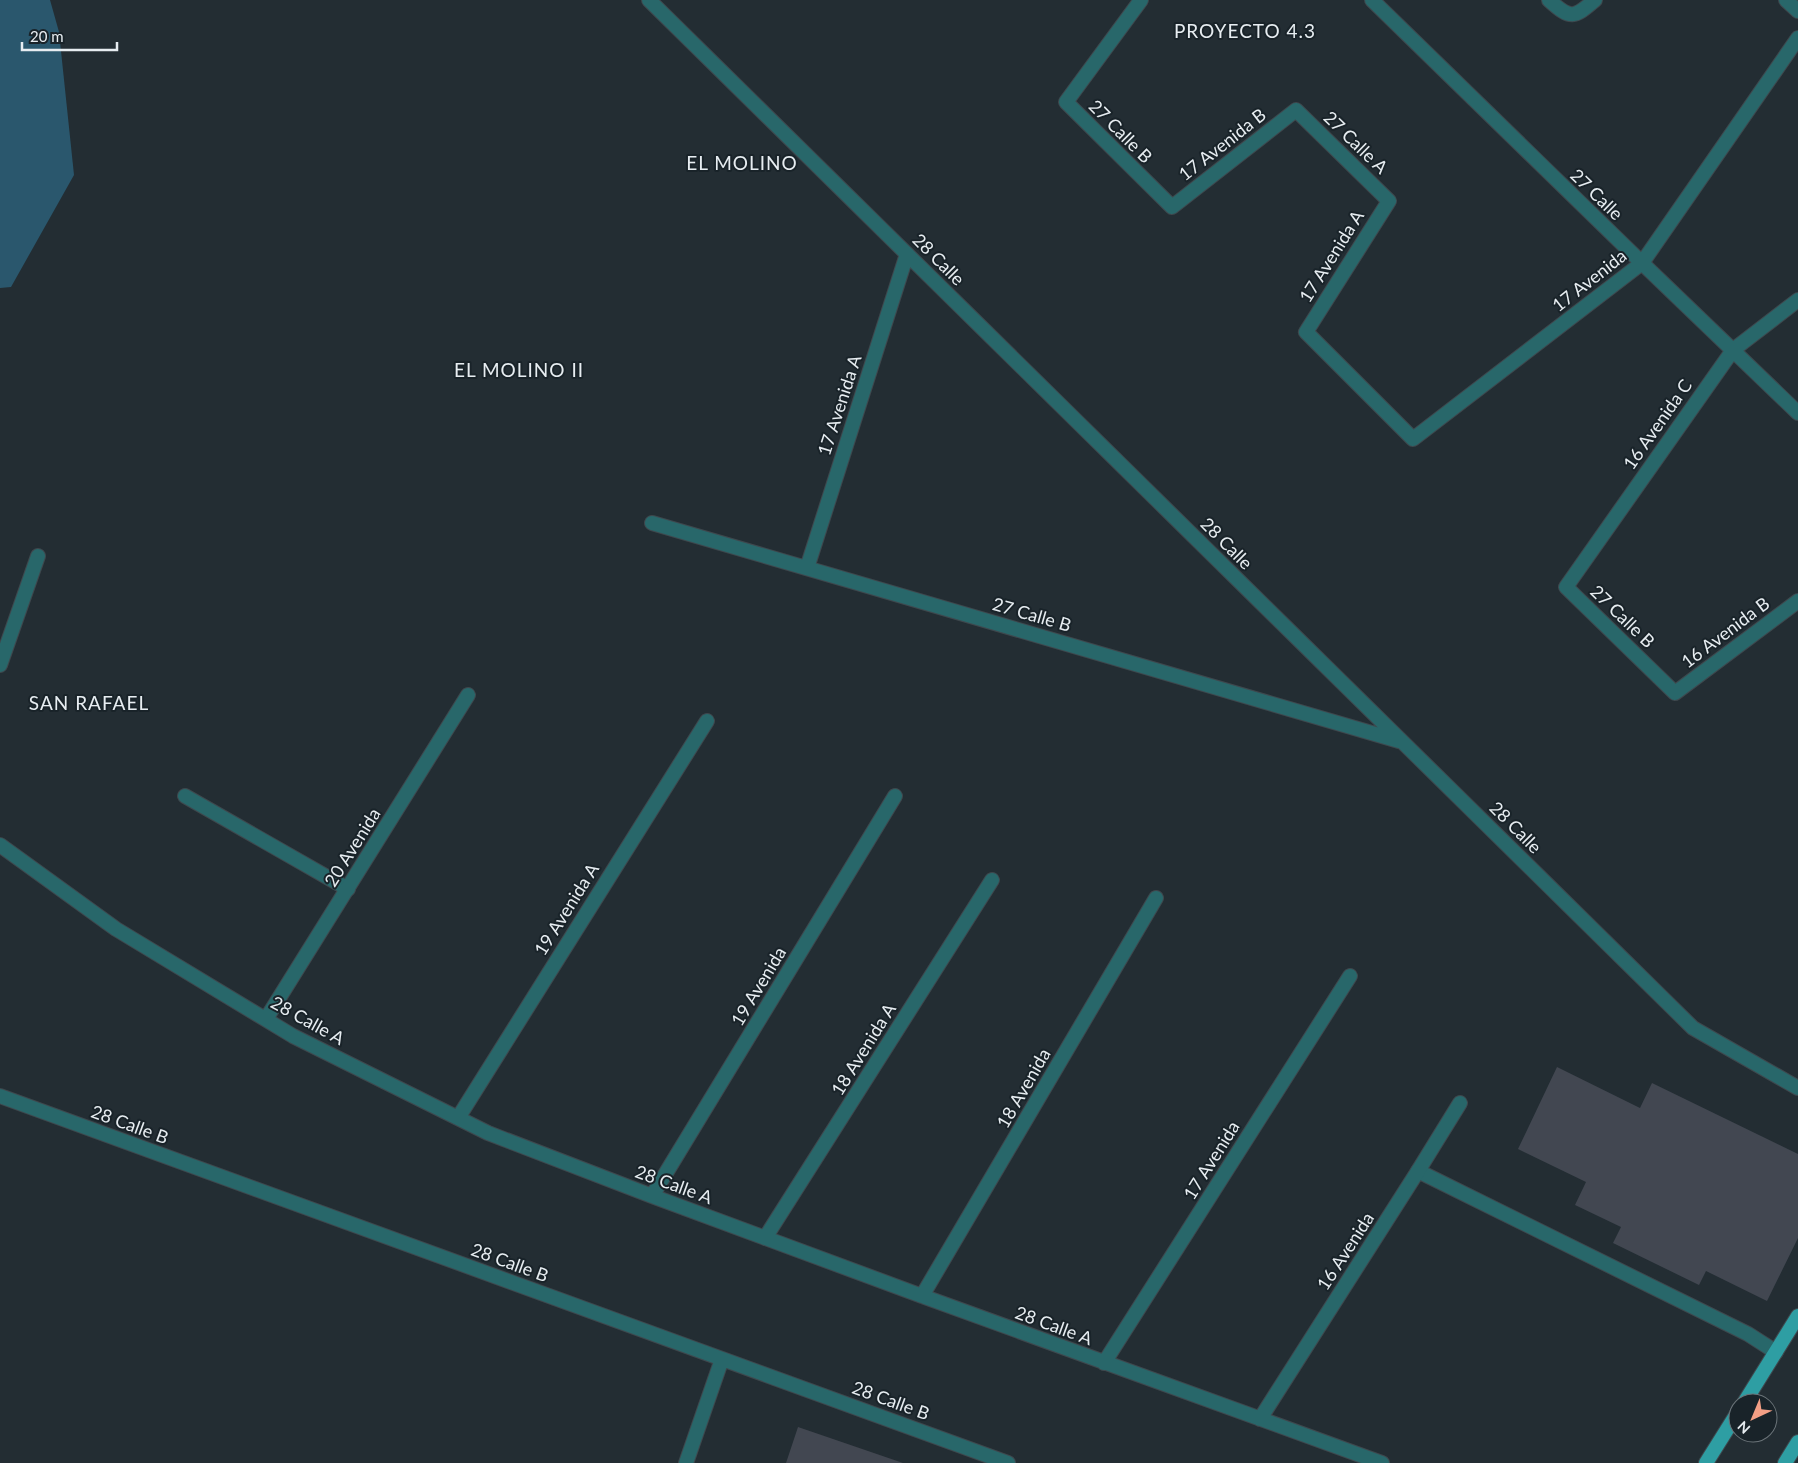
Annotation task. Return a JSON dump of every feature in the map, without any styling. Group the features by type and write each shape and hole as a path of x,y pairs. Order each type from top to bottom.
{"main road":[{"path":"1750,1393 1798,1316"},
{"path":"1706,1463 1728,1428"},
{"path":"1784,1463 1798,1442"}],"street":[{"name":"28 Calle","path":"649,0 1693,1028 1798,1088"},
{"name":"27 Calle B","path":"1141,0 1066,102 1172,208"},
{"name":"27 Calle","path":"1372,0 1642,264 1798,413"},
{"path":"1549,0 1563,13 1570,16 1578,14 1595,0"},
{"path":"1786,0 1798,11"},
{"name":"17 Avenida","path":"1413,439 1642,264 1798,38"},
{"name":"17 Avenida B","path":"1172,208 1296,110"},
{"name":"27 Calle A","path":"1296,110 1389,201"},
{"name":"17 Avenida A","path":"1389,201 1306,332 1413,439"},
{"name":"17 Avenida A","path":"807,568 907,254"},
{"name":"16 Avenida C","path":"1566,586 1732,350 1798,300"},
{"name":"27 Calle B","path":"652,523 1402,742"},
{"path":"0,665 38,556"},
{"name":"27 Calle B","path":"1566,586 1675,693"},
{"name":"16 Avenida B","path":"1675,693 1798,601"},
{"name":"20 Avenida","path":"266,1019 468,695"},
{"name":"19 Avenida A","path":"458,1118 707,721"},
{"path":"185,796 348,889"},
{"name":"19 Avenida","path":"652,1196 895,796"},
{"name":"28 Calle A","path":"0,845 116,929 293,1036 488,1133 764,1238 1382,1463"},
{"name":"18 Avenida A","path":"764,1238 992,880"},
{"name":"18 Avenida","path":"922,1296 1156,898"},
{"name":"17 Avenida","path":"1104,1363 1350,976"},
{"name":"28 Calle B","path":"0,1096 1008,1463"},
{"name":"16 Avenida","path":"1260,1419 1460,1103"},
{"path":"1418,1171 1748,1334 1776,1352"},
{"path":"686,1463 722,1359"}],"shaded area":[{"path":"0,0 50,0 59,32 74,175 11,287 0,288"}],"building":[{"path":"1557,1067 1640,1108 1652,1083 1798,1154 1798,1238 1767,1301 1706,1271 1699,1285 1613,1243 1621,1227 1575,1205 1586,1182 1518,1149"},
{"path":"798,1427 903,1463 786,1463"}],"district":[{"name":"PROYECTO 4.3","path":"1245,30"},
{"name":"EL MOLINO","path":"742,162"},
{"name":"EL MOLINO II","path":"519,369"},
{"name":"SAN RAFAEL","path":"89,702"}]}
